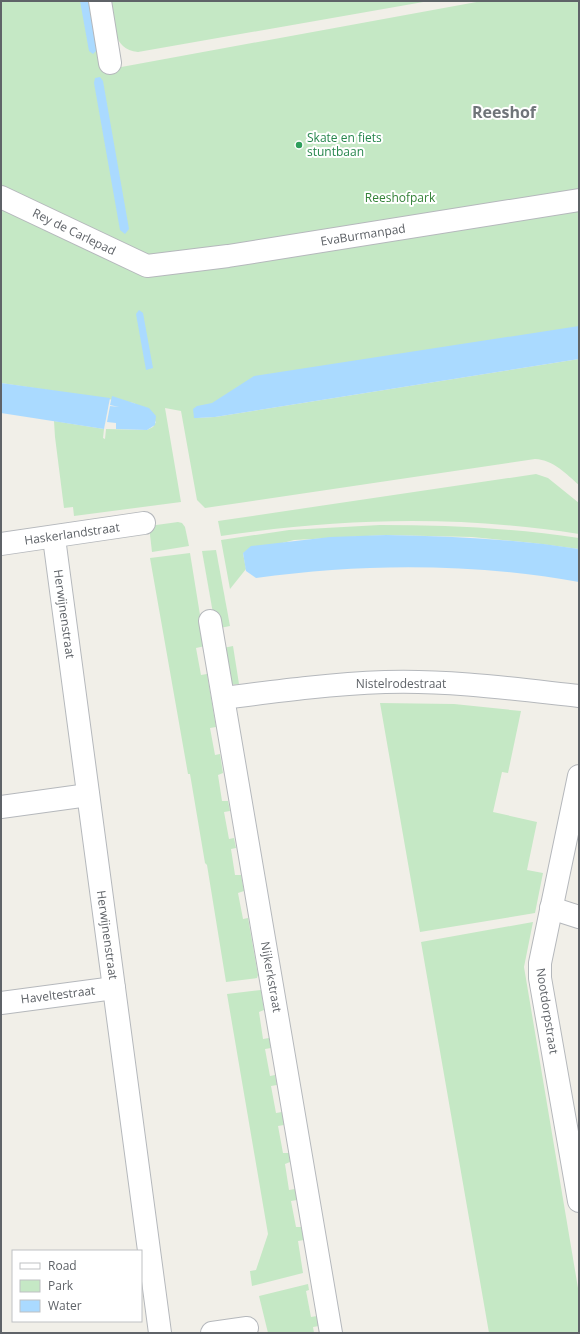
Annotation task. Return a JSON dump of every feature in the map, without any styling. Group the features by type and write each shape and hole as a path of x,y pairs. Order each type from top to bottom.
{"street":[{"path":"100,1 110,62"},
{"name":"Rey de Carlepad","path":"1,197 147,266"},
{"name":"EvaBurmanpad","path":"147,266 228,256 579,200"},
{"name":"Haskerlandstraat","path":"1,544 54,538 144,523"},
{"name":"Herwijnenstraat","path":"54,538 160,1333"},
{"name":"Nijkerkstraat","path":"210,621 331,1333"},
{"name":"Nistelrodestraat","path":"224,698 306,686 386,682 458,684 579,696"},
{"name":"Nootdorpstraat","path":"579,776 540,963 540,978 579,1201"},
{"path":"1,807 88,795"},
{"path":"551,908 579,917"},
{"name":"Haveltestraat","path":"1,1003 114,988"},
{"path":"212,1333 247,1328"}],"green space":[{"name":"Reeshofpark","path":"1,1 93,1 105,70 482,1 579,1 579,352 195,418 215,417 579,359 579,485 554,465 535,459 205,508 197,500 181,411 165,408 181,502 74,516 73,507 64,508 54,421 104,429 103,438 105,439 106,429 147,430 153,427 156,422 134,403 1,383"},
{"path":"109,1 429,1 138,52 129,50 118,40 113,25"},
{"path":"536,474 548,478 579,503 579,534 490,524 400,521 310,525 221,536 218,521"},
{"path":"178,522 182,523 185,527 189,546 152,552 149,526"},
{"path":"380,525 480,528 579,538 579,549 472,537 386,535 294,540 243,553 246,569 230,589 221,540 289,530"},
{"path":"216,550 230,626 220,628 214,619 202,551"},
{"path":"190,553 205,646 196,648 201,675 207,674 216,727 210,728 215,755 220,754 223,773 218,775 222,801 228,801 230,811 224,812 229,839 234,838 236,848 231,849 235,875 241,875 244,891 238,893 243,919 248,918 258,975 257,978 226,982 207,865 205,863 190,774 188,774 150,558"},
{"path":"233,646 239,684 230,685 223,648"},
{"path":"380,703 454,704 521,711 508,773 502,772 493,812 537,822 527,870 543,873 535,913 420,932"},
{"path":"533,922 524,967 579,1294 579,1333 489,1333 421,942"},
{"path":"261,990 264,1010 259,1012 263,1039 269,1038 271,1048 265,1049 270,1076 275,1075 277,1085 271,1086 276,1113 282,1112 284,1125 278,1126 283,1153 289,1153 290,1162 285,1164 289,1190 295,1189 297,1200 291,1201 296,1227 301,1227 304,1240 298,1241 303,1273 252,1286 250,1271 256,1270 268,1234 227,994"},
{"path":"308,1284 309,1290 306,1291 311,1317 317,1316 319,1326 313,1327 314,1333 268,1333 259,1296"}],"water":[{"path":"80,1 88,1 97,50 93,54 89,51"},
{"path":"100,77 103,81 129,229 125,234 120,230 94,83 95,78"},
{"path":"139,310 143,313 153,368 146,370 136,314"},
{"path":"579,326 579,359 215,417 194,418 193,409 197,406 212,403 254,376"},
{"path":"1,383 110,398 104,429 1,413"},
{"path":"112,396 149,408 156,416 155,425 147,430 116,429 116,423 107,422 110,406 119,407 110,405"},
{"path":"386,535 483,539 579,549 579,582 499,571 458,568 377,568 296,573 256,578 246,571 243,553 251,546 330,537"}],"place":[{"name":"Skate en fiets stuntbaan","path":"299,145"}],"district":[{"name":"Reeshof","path":"504,112"}]}
